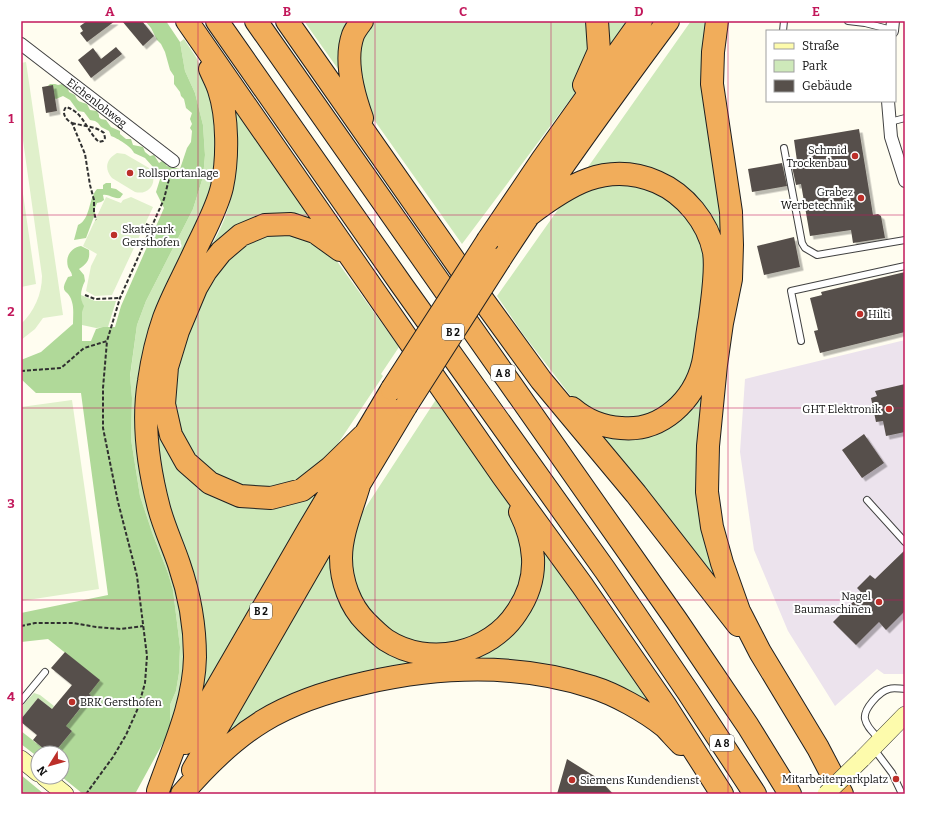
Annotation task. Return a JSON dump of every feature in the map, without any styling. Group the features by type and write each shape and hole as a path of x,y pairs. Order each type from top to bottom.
{"highway":[{"name":"A 8","path":"217,21 401,284 605,570 755,794"},
{"name":"A 8","path":"256,21 677,621 748,726 790,794"},
{"path":"287,21 459,267 541,380 636,494 760,652"},
{"path":"362,21 353,34 350,57 351,80 370,140"},
{"path":"542,160 587,79 599,51 597,21"},
{"path":"542,160 642,21"},
{"path":"528,216 608,102 668,21"},
{"path":"717,21 713,52 712,84 731,212 732,245 731,279 722,323 708,446 707,492 712,527 722,563 739,611 760,652 818,748 842,794"},
{"path":"190,25 502,474 652,686 722,794"},
{"path":"157,793 183,720 190,694 195,658 189,597 159,509 148,457 146,416 149,381 154,352 164,318 208,224 222,189 226,156 226,126 220,92 190,25"},
{"name":"B 2","path":"157,793 392,388 542,160"},
{"path":"528,216 555,196 594,177 610,174 646,177 665,185 683,198 697,213 707,232 714,252 714,275 703,364 695,385 683,404 667,418 650,426 630,429 608,427 588,419 575,410 541,380"},
{"name":"B 2","path":"179,794 360,482 406,406 528,216"},
{"path":"362,273 346,256 327,240 315,232 290,224 265,225 241,235 221,252 206,271 196,288 178,331 168,367 164,404 170,435 186,462 210,483 240,496 271,498 302,490 330,468 367,432"},
{"path":"360,482 344,536 341,560 343,576 351,600 362,618 386,640 420,653 444,655 475,648 503,630 511,622 525,601 529,590 533,559 530,539 524,520 502,474"},
{"path":"182,794 218,756 238,738 264,720 300,702 341,688 398,676 442,670 496,669 551,677 593,687 629,703 663,726 708,772"}],"street":[{"name":"Eichenlohweg","path":"21,44 173,161"},
{"path":"888,102 891,137 905,181"},
{"path":"826,794 905,716"},
{"path":"21,759 30,766"},
{"path":"54,785 65,794"}],"lane":[{"path":"848,21 892,27"},
{"path":"864,30 865,23"},
{"path":"890,122 905,118"},
{"path":"784,148 802,243 805,248 817,255 905,240"},
{"path":"801,341 791,291 905,266"},
{"path":"867,500 905,542"},
{"path":"21,700 45,672"},
{"path":"902,794 892,773 871,749 868,727 864,717 867,708 876,698 889,689 905,689"}],"path":[{"path":"72,123 67,120 63,112 66,107 76,112 88,127 96,139 99,142 103,141 105,138 104,133 100,130 88,127 72,123"},
{"path":"72,123 85,154 94,200 96,220"},
{"path":"86,794 113,757 126,735 138,708 145,683 147,656 137,576 118,502 103,428 103,388 107,341 120,298 164,199 173,161"},
{"path":"146,224 152,227"},
{"path":"85,295 95,299 120,298"},
{"path":"21,371 61,368 84,348 107,341"},
{"path":"21,626 35,623 73,623 121,629 143,626"}],"shaded area":[{"path":"905,340 905,674 884,674 877,669 835,706 788,631 754,550 740,452 745,379"}],"green space":[{"path":"145,21 166,21 180,42 185,71 195,93 203,125 205,155 203,177 193,209 146,301 137,325 130,376 132,398 131,439 140,496 173,590 180,647 179,673 176,691 170,705 170,730 135,794 83,794 70,783 70,745 61,745 72,731 64,725 75,715 91,696 89,694 99,680 48,639 21,642 21,613 108,595 81,393 36,393 21,379 21,360 41,352 73,324 73,304 64,287 68,277 72,276 72,273 68,267 67,259 70,253 77,247 81,246 89,250 88,261 79,269 84,275 85,281 81,294 81,300 84,306 82,312 82,341 91,341 96,329 103,327 115,327 121,306 164,208 156,192 161,176 145,158 134,153 127,146 111,136 109,131 101,127 95,121 90,120 84,112 78,111 70,100 63,96 56,99 51,97 47,87 50,84 62,84 65,86 69,92 75,95 78,100 87,104 90,110 97,111 101,119 106,120 111,127 120,131 120,134 126,139 131,139 133,145 143,147 145,152 150,156 154,155 159,163 162,161 167,166 180,169 187,148 191,142 192,131 190,128 192,124 190,119 192,113 186,108 184,99 174,84 174,76 170,70 165,52 151,28"},
{"path":"304,21 629,21 462,244"},
{"path":"691,21 707,21 726,241 711,386 722,585 573,399 523,334 497,296"},
{"path":"184,39 196,57 211,90 220,175 143,374 189,663 170,730 170,705 176,691 179,673 180,647 173,590 140,496 131,439 132,398 130,377 137,325 146,301 193,209 203,177 205,155 203,125 195,93 185,71 180,42"},
{"path":"26,62 63,315 43,318 35,329 21,340 21,324 30,314 39,296 42,283 21,126 21,63"},
{"path":"234,109 316,224 292,217 195,273 218,233 227,213 231,199 234,184 236,154"},
{"name":"Rollsportanlage","path":"117,153 125,154 149,168 152,172 153,181 152,186 149,189 141,193 135,192 109,175 107,168 108,161"},
{"path":"21,180 36,284 21,287"},
{"path":"106,183 111,183 111,188 116,189 123,194 120,198 103,195 104,200 97,203 95,214 86,238 74,240 78,225 87,214 94,193 97,189 103,189 103,185"},
{"name":"Skatepark Gersthofen","path":"106,197 121,203 123,200 131,197 153,207 112,295 95,296 86,291 91,266 97,254 83,246"},
{"path":"278,229 326,246 399,347 381,374 383,376 331,454 291,486 266,491 235,487 206,473 185,449 172,391 176,366 211,276 245,240"},
{"path":"81,295 95,301 116,301 108,327 96,328 82,325"},
{"path":"437,398 508,497 532,553 515,611 466,646 405,642 379,625 361,601 351,572 351,541 362,513"},
{"path":"72,400 99,589 21,601 21,407"},
{"path":"156,403 163,432 231,501 322,487 193,713 203,657 155,451"},
{"path":"339,536 344,603 423,661 514,628 540,545 657,713 583,679 379,673 209,757"},
{"path":"34,693 40,695 54,706 52,709 38,698 21,719 21,707"},
{"path":"21,731 39,745 30,745 30,751 21,744"},
{"path":"21,775 30,782 30,785 33,785 44,794 21,794"}],"building":[{"path":"87,21 115,21 87,42 80,33 83,31 80,26"},
{"path":"122,21 142,21 154,36 143,46"},
{"path":"116,47 122,54 91,78 78,60 93,48 101,59"},
{"path":"53,85 57,111 46,113 42,87"},
{"path":"859,129 873,215 878,214 881,216 885,238 853,243 851,230 810,236 801,184 796,185 791,162 797,161 794,140"},
{"path":"782,163 787,186 752,192 748,169"},
{"path":"794,237 800,267 764,275 757,246"},
{"name":"Hilti","path":"905,272 905,332 820,353 814,331 818,330 810,298 822,295 821,292"},
{"name":"GHT Elektronik","path":"905,384 905,432 886,436 883,421 876,422 871,398 877,396 875,391"},
{"path":"864,434 884,463 862,478 842,450"},
{"name":"Nagel Baumaschinen","path":"905,550 905,611 886,630 879,622 856,645 833,622 862,593 857,588 870,575 875,579"},
{"name":"BRK Gersthofen","path":"65,652 100,680 89,694 91,695 66,726 72,731 61,745 39,745 33,740 37,735 21,722 21,719 38,698 52,709 72,685 51,668"},
{"path":"567,759 599,779 613,794 557,794"}],"place":[{"name":"Schmid Trockenbau","path":"855,156"},
{"name":"Rollsportanlage","path":"130,173"},
{"name":"Grabez Werbetechnik","path":"861,198"},
{"name":"Skatepark Gersthofen","path":"114,235"},
{"name":"Hilti","path":"860,314"},
{"name":"GHT Elektronik","path":"889,409"},
{"name":"Nagel Baumaschinen","path":"879,602"},
{"name":"BRK Gersthofen","path":"72,702"},
{"name":"Mitarbeiterparkplatz","path":"896,779"},
{"name":"Siemens Kundendienst","path":"572,780"}]}
